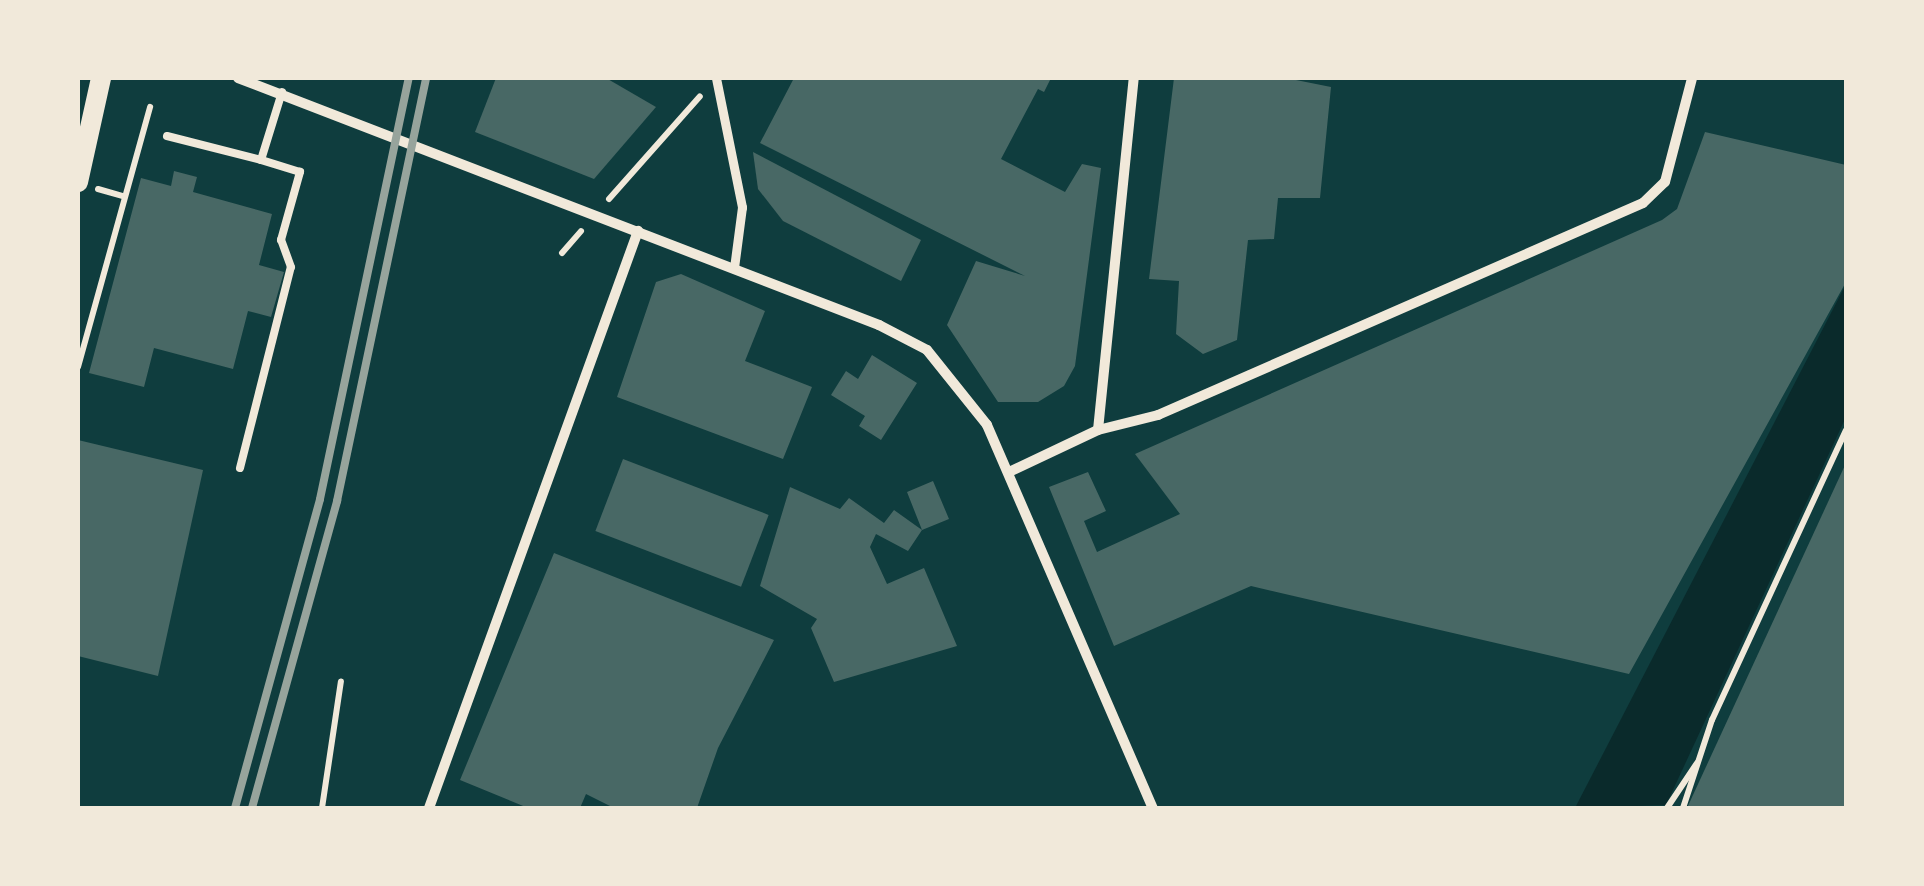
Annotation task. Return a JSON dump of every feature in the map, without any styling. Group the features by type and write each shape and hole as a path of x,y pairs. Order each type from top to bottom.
{"main road":[{"path":"78,182 101,78"}],"street":[{"path":"238,78 734,268 927,350 960,384 1009,472 1153,808"},
{"path":"716,78 742,207 734,268"},
{"path":"1098,430 1134,78"},
{"path":"1009,472 1098,430 1158,414 1643,203 1665,182 1692,78"},
{"path":"428,808 638,231"}],"lane":[{"path":"262,160 282,92"},
{"path":"166,136 300,172 282,240 291,267 240,468"}],"path":[{"path":"606,202 702,94"},
{"path":"78,367 150,108"},
{"path":"1683,808 1698,762 1846,430"},
{"path":"322,808 341,682"},
{"path":"1667,808 1698,762"}],"water":[{"path":"1846,284 1846,417 1666,805 1575,808"}],"building":[{"path":"496,78 606,78 656,107 594,179 475,132"},
{"path":"794,78 1051,78 1044,92 1038,89 1001,159 1065,192 1082,164 1101,168 1075,366 1064,386 1038,402 998,402 947,325 976,261 1025,276 760,143"},
{"path":"1174,78 1286,78 1331,87 1320,198 1278,198 1274,239 1248,240 1237,340 1203,354 1176,334 1179,281 1149,279"},
{"path":"1705,132 1846,165 1846,282 1629,674 1251,586 1114,646 1049,487 1088,472 1106,511 1084,521 1097,552 1180,514 1135,454 1662,220 1677,209"},
{"path":"753,152 921,240 901,281 783,221 758,189"},
{"path":"174,171 197,177 193,192 272,214 259,265 284,272 271,317 248,311 233,369 154,348 144,387 89,373 141,178 171,186"},
{"path":"681,274 765,311 745,361 812,387 783,459 617,397 656,282"},
{"path":"872,355 917,383 881,440 859,426 865,416 831,395 846,371 858,379"},
{"path":"78,440 203,470 158,676 78,656"},
{"path":"623,459 769,515 741,587 595,531"},
{"path":"1846,463 1846,808 1687,808"},
{"path":"933,481 949,519 922,530 907,492"},
{"path":"790,487 840,509 849,498 884,523 894,510 922,530 908,551 876,534 870,547 887,584 924,568 957,646 834,682 811,628 817,619 760,586"},
{"path":"554,553 774,640 718,748 697,808 614,808 586,794 580,808 528,808 460,780"}],"railway":[{"path":"235,808 320,499 409,78"},
{"path":"252,808 337,501 426,78"}]}
